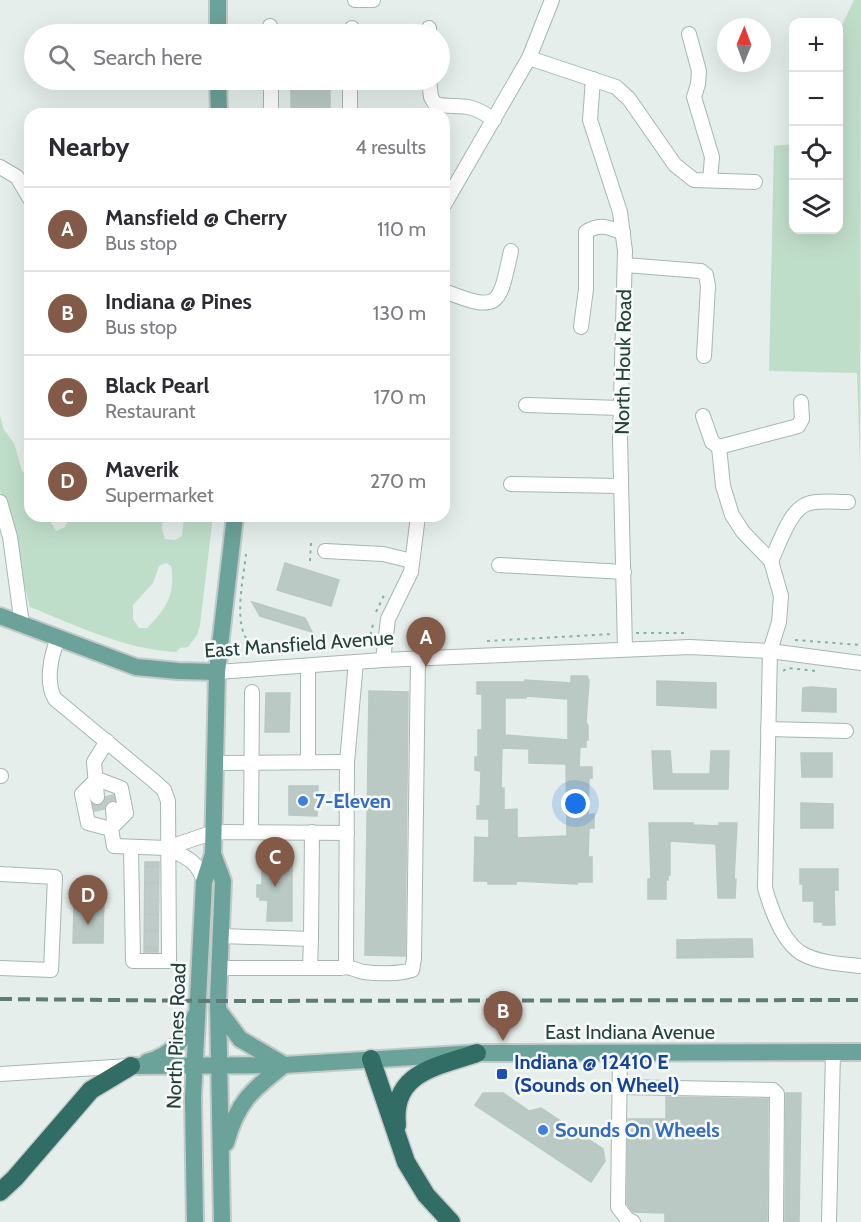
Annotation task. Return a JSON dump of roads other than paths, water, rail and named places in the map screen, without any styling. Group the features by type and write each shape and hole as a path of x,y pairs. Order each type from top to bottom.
{"highway":[{"path":"399,1142 396,1109 401,1090 412,1078 428,1070 477,1053"},
{"path":"371,1059 406,1162 426,1195 451,1222"},
{"path":"0,1192 15,1178 91,1090 131,1066"}],"main road":[{"path":"218,0 218,24"},
{"path":"218,90 219,108"},
{"name":"North Pines Road","path":"195,1222 194,1066 204,882 213,854 217,672 234,522"},
{"name":"East Mansfield Avenue","path":"0,616 136,667 217,672"},
{"name":"North Pines Road","path":"213,854 223,881 219,1011 222,1222"},
{"path":"131,1066 159,1059 175,1048 189,1030 198,1006"},
{"path":"219,1011 240,1039 284,1065 252,1090 242,1104 231,1124 221,1160"},
{"name":"East Indiana Avenue","path":"131,1066 284,1065 477,1053 861,1052"}],"street":[{"path":"355,0 374,0"},
{"path":"450,196 495,120 528,58 552,0"},
{"path":"689,34 699,71 694,97 712,158 710,180"},
{"path":"528,58 616,87 629,99 675,165 694,180 755,182"},
{"name":"North Houk Road","path":"593,80 590,120 620,212 625,265 621,408 625,649"},
{"path":"271,90 271,108"},
{"path":"350,108 351,90"},
{"path":"430,90 433,108"},
{"path":"436,108 468,107 482,111 495,120"},
{"path":"0,167 16,177 24,190"},
{"path":"581,327 586,289 586,232 594,227 605,226 623,233"},
{"path":"450,293 486,304 496,299 503,288 512,251"},
{"path":"625,265 701,271 706,275 708,286 704,356"},
{"path":"719,447 798,426 802,419 801,402"},
{"path":"526,405 621,408"},
{"path":"703,416 712,442 719,447 723,486 732,515 743,532 771,561 781,596 780,622 770,651 765,888 772,911 784,933 800,952 822,961 861,966"},
{"path":"512,484 621,486"},
{"path":"0,502 22,625"},
{"path":"771,561 792,517 801,507 809,502 848,502"},
{"path":"383,660 388,619 411,572 417,522"},
{"path":"325,551 383,554 412,561"},
{"path":"499,565 624,572"},
{"path":"58,638 51,655 51,692 55,699 164,790 168,801 168,848 151,875 151,899 151,922 151,939 151,922 151,899 151,875 131,847"},
{"name":"East Mansfield Avenue","path":"217,672 418,658 690,647 770,651 861,663"},
{"path":"220,968 346,966 363,972 412,970 418,658"},
{"path":"346,966 347,762 356,662"},
{"path":"308,666 308,762"},
{"path":"251,832 252,692"},
{"path":"768,729 846,731"},
{"path":"107,741 94,762 105,803 103,826 111,829"},
{"path":"215,763 347,762"},
{"path":"97,779 82,794 88,823 111,829"},
{"path":"97,779 122,788 126,813 111,829"},
{"path":"111,829 114,846 168,848 214,832 347,833"},
{"path":"310,968 312,832"},
{"path":"168,848 196,863 204,882"},
{"path":"0,874 55,877 51,970 0,968"},
{"path":"221,936 311,939"},
{"path":"829,1222 833,1052"},
{"path":"620,1053 618,1207 627,1219 633,1222"},
{"path":"0,1074 131,1066"},
{"path":"620,1087 773,1090 777,1094 776,1222"}],"tunnel":[{"path":"110,795 113,809"},
{"path":"97,797 100,811"},
{"path":"145,875 159,875"},
{"path":"145,892 159,892"},
{"path":"145,906 159,907"},
{"path":"145,922 159,922"},
{"path":"145,939 159,939"}],"railway":[{"path":"0,999 861,1000"}],"place":[{"name":"Mansfield @ Cherry","path":"426,667"},
{"name":"7-Eleven","path":"303,801"},
{"name":"Black Pearl","path":"275,887"},
{"name":"Maverik","path":"88,925"},
{"name":"Indiana @ Pines","path":"503,1041"},
{"name":"Indiana @ 12410 E (Sounds on Wheel)","path":"502,1074"},
{"name":"Sounds On Wheels","path":"543,1130"}]}
